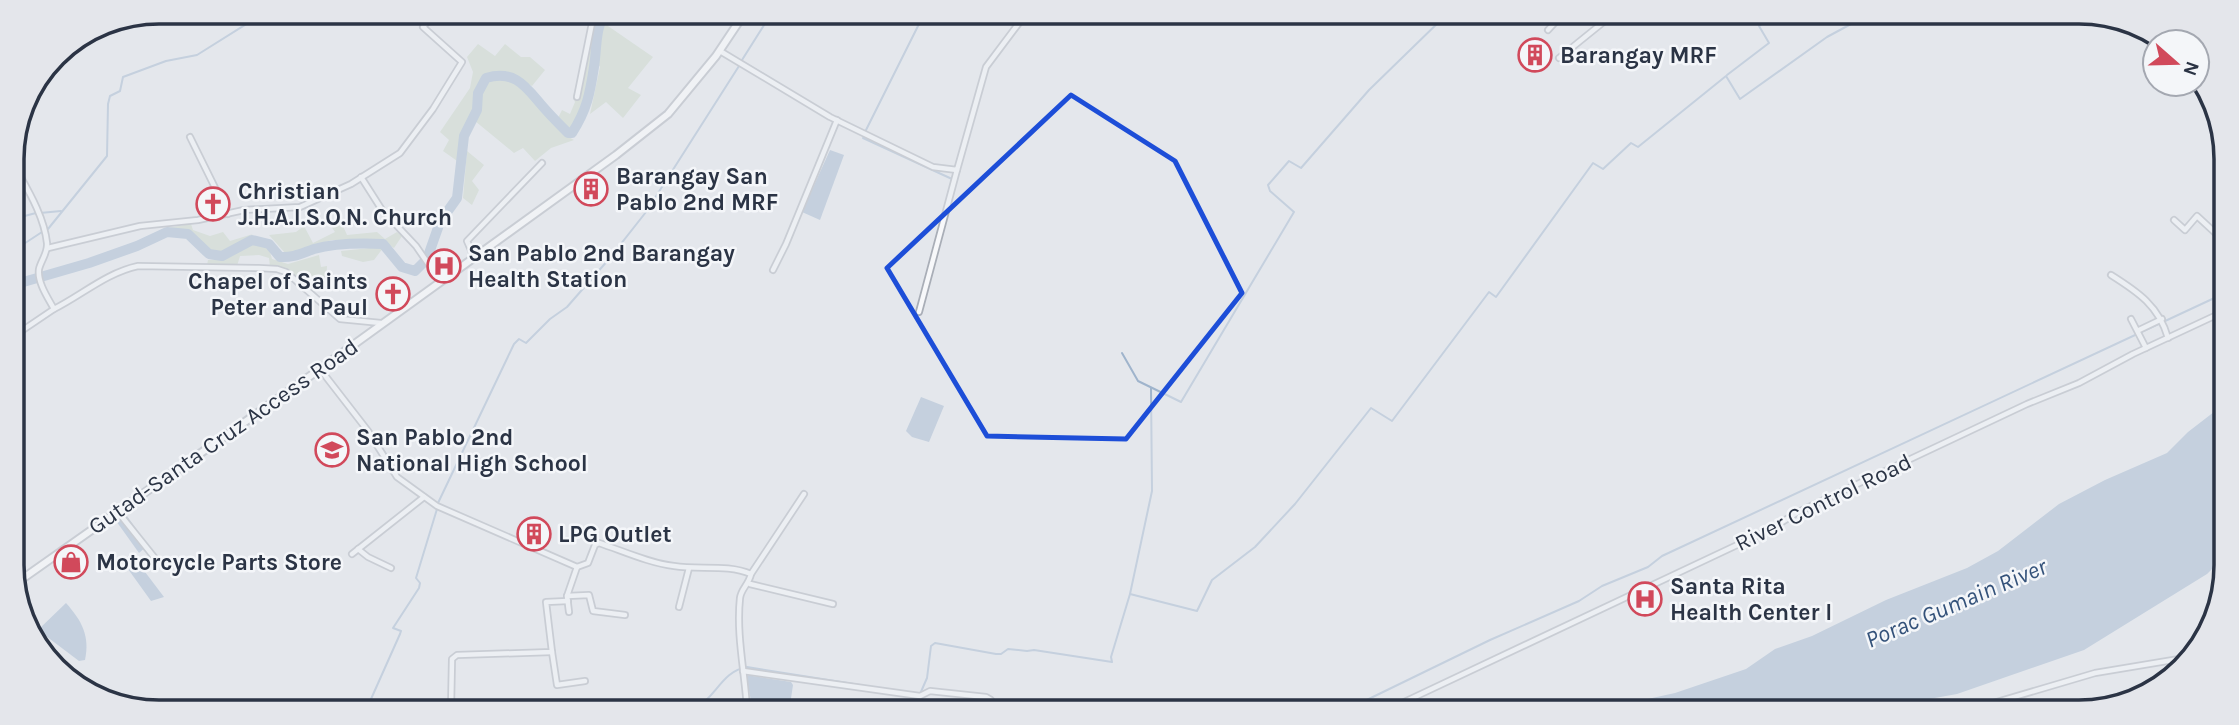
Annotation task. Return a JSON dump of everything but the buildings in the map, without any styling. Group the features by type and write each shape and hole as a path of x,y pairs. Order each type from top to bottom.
{"main road":[{"name":"Gutad-Santa Cruz Access Road","path":"25,577 320,369 616,155 668,114 720,51 738,24"}],"street":[{"path":"48,248 140,226 158,226 244,210 299,207 361,177 400,153 433,109 462,62 423,27 426,24"},
{"path":"577,97 591,24"},
{"path":"919,312 986,67 1018,24"},
{"path":"1548,30 1554,24"},
{"path":"1559,58 1601,24"},
{"path":"720,51 837,120 933,167 957,170"},
{"path":"773,270 837,120"},
{"path":"190,137 228,214"},
{"path":"474,257 467,242 542,163"},
{"path":"361,177 382,210 416,246 440,281"},
{"path":"25,185 46,236 48,248 39,272 54,310"},
{"path":"2174,220 2185,230 2197,216 2214,232"},
{"path":"25,329 109,276 138,266 268,268 286,272 340,319 381,323"},
{"path":"2111,275 2143,297 2162,319 2168,338"},
{"name":"River Control Road","path":"1407,700 1771,529 1798,512 2027,404 2079,383 2214,316"},
{"path":"2131,319 2147,348"},
{"path":"2139,330 2162,319"},
{"path":"320,369 368,431 397,477 437,506 577,567 588,563 595,545 600,543 670,566 711,566 751,574"},
{"path":"746,700 740,600 743,591 750,584 751,574 804,494"},
{"path":"352,554 424,497"},
{"path":"118,512 154,557"},
{"path":"358,549 391,568"},
{"path":"569,611 567,598 577,567"},
{"path":"679,607 689,568"},
{"path":"750,584 833,604"},
{"path":"585,681 557,685 546,601 589,595 593,611 625,615"},
{"path":"451,700 452,659 457,655 552,652"},
{"path":"2004,700 2095,673 2175,660"},
{"path":"743,668 920,696 930,691 991,700"}],"highlighted area":[{"path":"1071,95 1175,161 1242,293 1126,439 987,436 887,268"}],"green space":[{"path":"593,24 592,56 583,111 568,131 558,118 562,110 570,114 575,102 573,97"},
{"path":"602,24 609,24 608,26 653,57 628,88 641,95 623,118 606,102 590,114 600,67 597,62"},
{"path":"478,44 495,56 505,44 521,57 530,57 545,70 532,86 514,76 497,71 484,77 476,91 474,109 460,135 460,163 443,151 449,140 440,132 470,88 473,72 467,57"},
{"path":"498,79 525,89 554,124 574,140 551,148 535,161 523,148 514,153 475,121 482,93 488,82"},
{"path":"467,151 484,165 472,181 479,190 472,205 463,198"},
{"path":"340,219 347,235 377,232 385,239 397,232 402,236 394,248 382,241 332,240 286,254 269,235 296,232 304,226 313,243 335,232 328,222"},
{"path":"191,224 193,230 210,236 223,232 230,241 253,234 222,252 210,251 187,230 167,228"},
{"path":"251,242 268,245 272,259 288,264 319,255 321,267 327,266 326,285 318,286 313,293 286,271 270,267 269,258 259,255 240,256 237,266 207,265 208,260 223,259"},
{"path":"383,248 374,260 363,262 342,256 341,251"}],"water":[{"path":"830,150 844,155 820,220 802,212"},
{"path":"921,397 944,406 929,442 912,437 906,431"},
{"name":"Porac Gumain River","path":"2214,412 2214,567 2084,650 1957,694 1924,700 1643,700 1675,693 1746,669 1775,649 1812,636 1886,600 1967,568 1998,551 2059,504 2167,453"},
{"path":"124,512 148,545 139,553 114,518"},
{"path":"139,564 164,597 151,601 128,569"},
{"path":"66,603 83,629 85,660 79,661 43,634 40,628"},
{"path":"746,675 791,682 793,685 791,700 751,700"}],"waterway":[{"path":"48,229 107,156 108,104 110,96 120,91 123,77 166,61 197,55 246,24"},
{"path":"25,282 89,263 167,232 188,234 209,254 222,256 252,240 269,244 280,257 330,246 383,244 402,267 415,271 427,259 440,222 457,198 464,136 477,110 478,93 486,78 506,76 514,79 527,88 568,133 572,133 587,101 600,24"},
{"path":"742,60 765,24"},
{"path":"865,132 919,24"},
{"path":"1122,353 1138,381 1181,402 1294,212 1270,191 1268,185 1289,161 1301,168 1369,90 1437,24"},
{"path":"1727,75 1769,43 1759,26 1762,24"},
{"path":"1130,594 1197,611 1212,580 1255,547 1295,504 1371,408 1392,421 1489,292 1496,297 1593,163 1603,169 1631,143 1638,147 1726,76 1740,99 1827,37 1851,24"},
{"path":"742,61 796,94"},
{"path":"438,503 514,344 519,339 526,343 550,319 567,307 609,259 646,212 739,66"},
{"path":"863,138 952,179"},
{"path":"40,213 61,211"},
{"path":"25,216 36,213"},
{"path":"25,243 42,232"},
{"path":"1367,700 1490,640 1579,601 1602,586 1648,567 1662,556 2214,298"},
{"path":"920,694 927,678 931,646 935,643 996,654 1008,649 1034,650 1112,662 1111,657 1130,594 1152,491 1151,388"},
{"path":"371,700 401,631 393,628 419,588 420,583 416,578 437,509"},
{"path":"706,700 731,674 747,667 860,685"}],"place":[{"name":"Barangay MRF","path":"1535,55"},
{"name":"Barangay San Pablo 2nd MRF","path":"591,189"},
{"name":"Christian J.H.A.I.S.O.N. Church","path":"213,204"},
{"name":"San Pablo 2nd Barangay Health Station","path":"444,266"},
{"name":"Chapel of Saints Peter and Paul","path":"393,294"},
{"name":"San Pablo 2nd National High School","path":"332,450"},
{"name":"LPG Outlet","path":"534,534"},
{"name":"Motorcycle Parts Store","path":"71,562"},
{"name":"Santa Rita Health Center I","path":"1645,599"}]}
